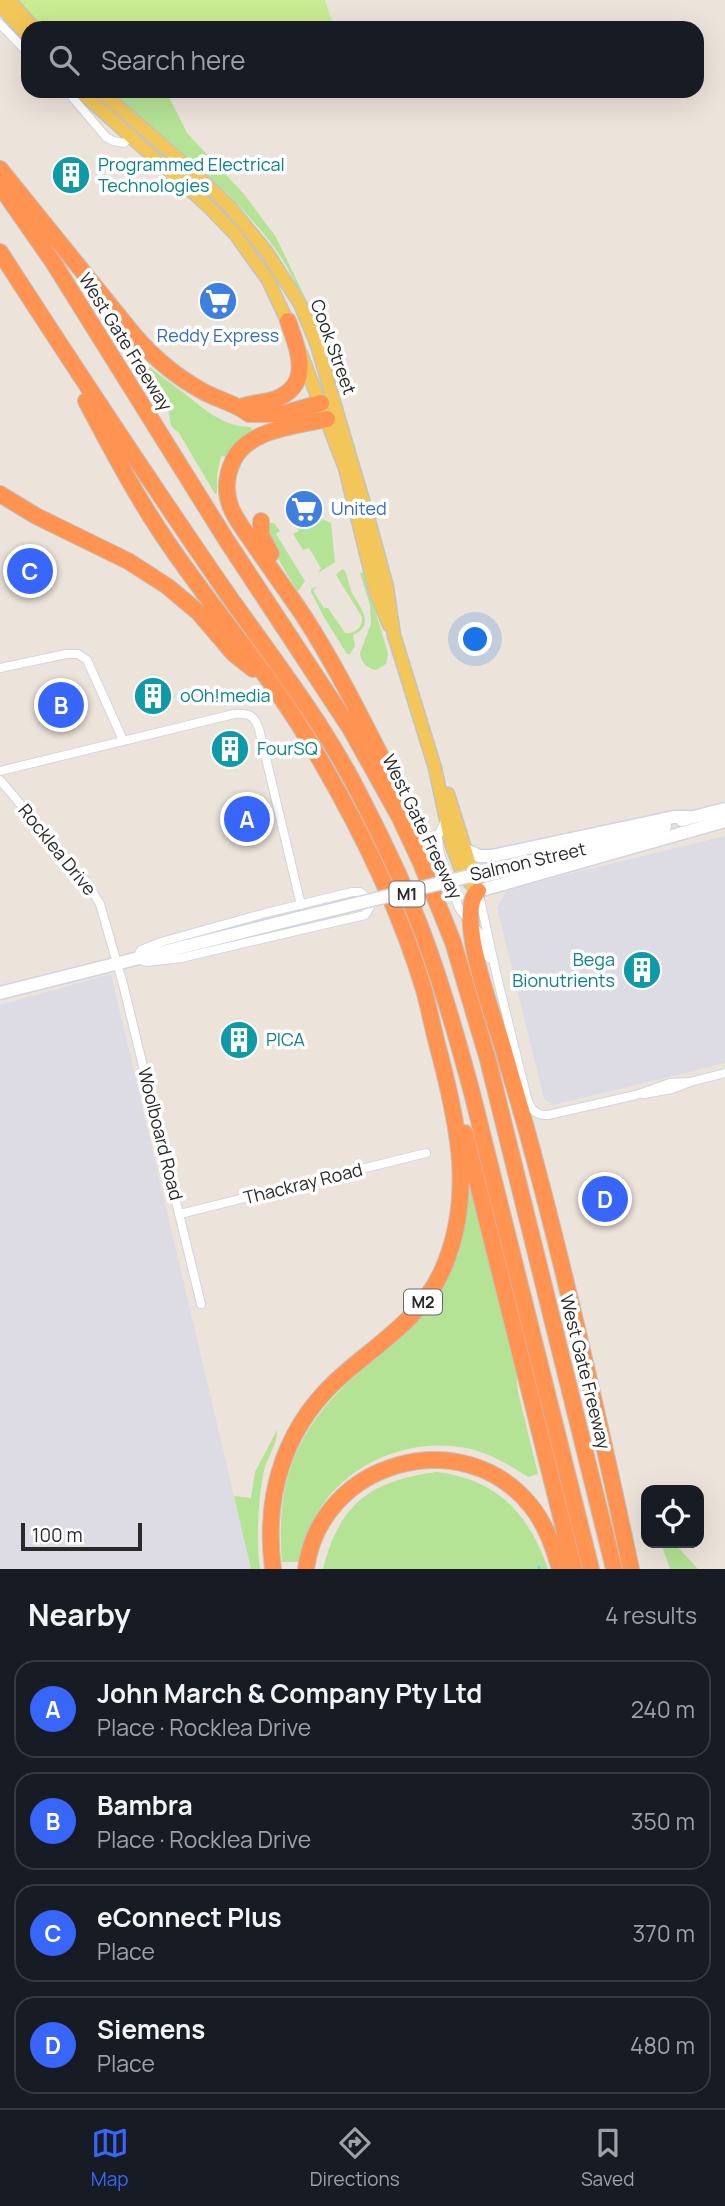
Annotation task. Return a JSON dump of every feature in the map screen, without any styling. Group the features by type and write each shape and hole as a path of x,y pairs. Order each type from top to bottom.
{"highway":[{"path":"0,159 78,253 94,275 98,288"},
{"path":"0,169 134,335 181,378 204,392 241,407 249,414 282,414 327,401"},
{"name":"West Gate Freeway","path":"0,186 61,274 227,541 351,728 399,816 421,863 453,942 488,1060 614,1569"},
{"name":"M1","path":"0,252 160,496 305,702 352,780 396,869 424,935 452,1021 591,1569"},
{"name":"M1","path":"33,303 152,519 267,678 326,770 373,862 395,914 442,1045 574,1569"},
{"path":"241,407 282,396 297,382 300,372 299,359 288,321"},
{"path":"332,417 254,439 236,456 227,482 228,500 234,515 301,612 339,675 395,784 421,863"},
{"path":"1,495 36,516 128,561 167,586 198,612 234,654 267,678"},
{"path":"261,521 262,539 301,612"},
{"path":"478,891 471,900 469,922 478,966 530,1142 611,1473 631,1569"},
{"path":"453,942 477,993 525,1144 568,1293"},
{"name":"M2","path":"273,1569 271,1534 275,1488 290,1442 322,1395 416,1311 440,1275 456,1232 461,1198 459,1154 447,1082 423,989"},
{"path":"306,1569 318,1527 330,1508 345,1493 360,1481 386,1468 429,1460 472,1466 510,1487 530,1505 540,1520 561,1569"}],"main road":[{"path":"9,0 28,21"},
{"path":"0,5 21,29"},
{"name":"Cook Street","path":"88,98 210,208 235,234 268,280 327,401"},
{"name":"Cook Street","path":"108,98 230,207 274,262 295,294 307,320 349,480 435,768 459,868 467,881 478,891"},
{"name":"Cook Street","path":"435,768 447,794 478,891"}],"street":[{"path":"0,24 21,46"},
{"path":"13,37 21,37"},
{"path":"72,98 106,137 113,141 124,143 141,125"},
{"path":"0,668 66,654 78,654 88,660 123,740"},
{"path":"0,771 234,714 250,714 255,719 301,905"},
{"name":"Rocklea Drive","path":"0,780 91,887 100,904 117,964"},
{"name":"Salmon Street","path":"478,891 670,838 688,824 725,809"},
{"name":"Cook Street","path":"445,815 437,844 459,908 482,937 497,977"},
{"name":"Salmon Street","path":"464,849 481,856 500,855 674,817 688,824"},
{"name":"Salmon Street","path":"0,993 646,833 688,824 725,821"},
{"path":"500,855 499,873 510,882"},
{"name":"Salmon Street","path":"356,891 366,895 370,904 367,913 362,916 298,932 181,958 147,962 136,959 141,950 161,943 356,891"},
{"path":"478,891 497,977 532,1110 548,1115 636,1095 654,1094 725,1073"},
{"name":"Woolboard Road","path":"117,964 201,1304"},
{"name":"Thackray Road","path":"180,1214 426,1153"}],"shaded area":[{"name":"Bega Bionutrients","path":"725,836 725,1063 553,1105 544,1099 497,907 508,889"},
{"path":"111,974 253,1569 0,1569 0,1005"}],"green space":[{"path":"12,0 325,0 332,21 31,21"},
{"path":"117,98 170,98 187,133 243,193 276,237 313,314 335,373 319,343 301,295 283,260 245,212 225,191 222,193"},
{"path":"123,345 153,370 214,416 232,424 251,427 253,432 227,457 221,456 217,493 215,494 179,433 171,426 168,408 153,388 149,390"},
{"path":"317,517 331,523 335,562 318,573 321,568 309,548 303,550 293,534 299,531 294,523 296,520 304,526 315,522"},
{"path":"267,523 274,523 280,531 276,534 305,581 297,591 266,538"},
{"path":"342,569 365,621 360,631 353,635 355,646 350,654 347,654 311,592 311,589 317,586 313,591 345,633 358,629 362,617 336,575"},
{"path":"364,572 388,654 386,664 376,670 365,664 360,653 371,624 370,605 360,573"},
{"path":"467,1181 471,1181 538,1474 528,1477 486,1454 450,1446 407,1449 387,1455 368,1464 334,1490 314,1520 301,1562 282,1562 283,1505 287,1479 295,1455 322,1411 340,1390 410,1329 434,1299 441,1282"},
{"path":"277,1430 260,1494 260,1569 251,1569 234,1496 251,1498 255,1472"},
{"path":"437,1472 477,1482 508,1502 531,1532 548,1569 323,1569 339,1527 349,1511 362,1499 376,1489 394,1482"},
{"path":"663,1548 679,1548 698,1569 670,1569"}],"place":[{"name":"Programmed Electrical Technologies","path":"71,175"},
{"name":"Reddy Express","path":"218,301"},
{"name":"United","path":"304,509"},
{"name":"eConnect Plus","path":"30,571"},
{"name":"oOh!media","path":"153,696"},
{"name":"Bambra","path":"61,705"},
{"name":"FourSQ","path":"230,749"},
{"name":"John March & Company Pty Ltd","path":"247,819"},
{"name":"Bega Bionutrients","path":"642,970"},
{"name":"PICA","path":"239,1040"},
{"name":"Siemens","path":"605,1199"}]}
